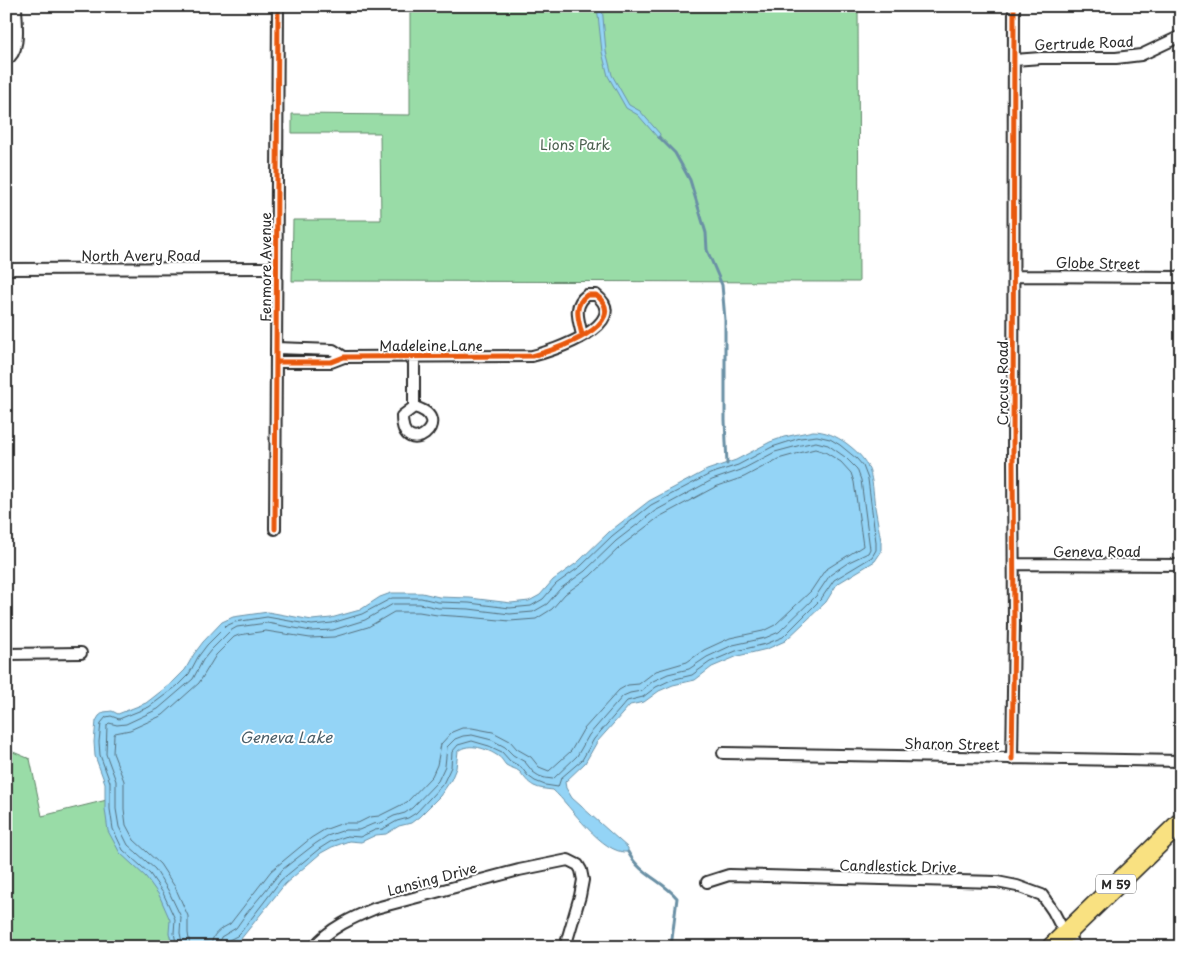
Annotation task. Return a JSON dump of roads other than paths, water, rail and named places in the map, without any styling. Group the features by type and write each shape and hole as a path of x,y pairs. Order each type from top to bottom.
{"highway":[{"name":"M 59","path":"1064,943 1181,822"}],"street":[{"path":"6,60 11,57 16,46 16,6"},
{"name":"Fenmore Avenue","path":"275,529 278,6"},
{"name":"Crocus Road","path":"1012,759 1014,6"},
{"name":"Gertrude Road","path":"1014,60 1141,56 1181,36"},
{"name":"North Avery Road","path":"6,269 276,268"},
{"name":"Globe Street","path":"1014,276 1181,277"},
{"name":"Madeleine Lane","path":"277,362 331,362 344,357 532,356 553,351 577,340 582,335"},
{"name":"Madeleine Lane","path":"276,348 333,350 344,357"},
{"path":"315,349 315,362"},
{"path":"414,356 414,407"},
{"name":"Geneva Road","path":"1014,564 1181,565"},
{"path":"6,654 80,653"},
{"name":"Sharon Street","path":"723,754 1181,761"},
{"name":"Lansing Drive","path":"314,947 321,938 357,916 376,908 519,870 568,860 578,865 583,880 565,947"},
{"name":"Candlestick Drive","path":"707,882 729,876 997,882 1017,886 1042,896 1053,911 1064,943"}],"water":[{"path":"597,6 602,6 606,51 612,75 629,105 640,111 660,134 659,139 638,115 626,108 608,76 602,52"},
{"name":"Geneva Lake","path":"813,431 826,433 842,440 862,457 870,471 881,552 875,561 837,584 826,602 785,641 767,649 738,656 712,667 695,680 673,685 659,691 644,702 630,705 597,742 585,763 565,782 566,788 572,798 628,848 628,852 618,851 598,838 553,790 534,786 518,771 506,765 499,757 489,751 473,747 462,748 458,751 456,768 451,780 440,796 411,823 361,842 349,841 321,853 285,884 240,940 223,947 173,947 169,933 170,920 159,895 146,877 120,853 108,831 105,809 105,783 95,756 96,721 99,716 104,712 112,711 118,714 146,703 185,670 203,642 222,622 233,617 268,612 312,620 331,618 360,610 380,597 391,593 422,593 439,597 470,598 511,603 529,601 540,595 553,580 578,562 609,532 649,501 707,470 736,460 770,442"}],"waterway":[{"path":"659,137 675,153 690,180 706,233 707,250 722,285 725,320 727,464"},
{"path":"628,852 645,872 665,886 677,898 671,947"}],"park label":[{"name":"Lions Park","path":"575,144"}]}
